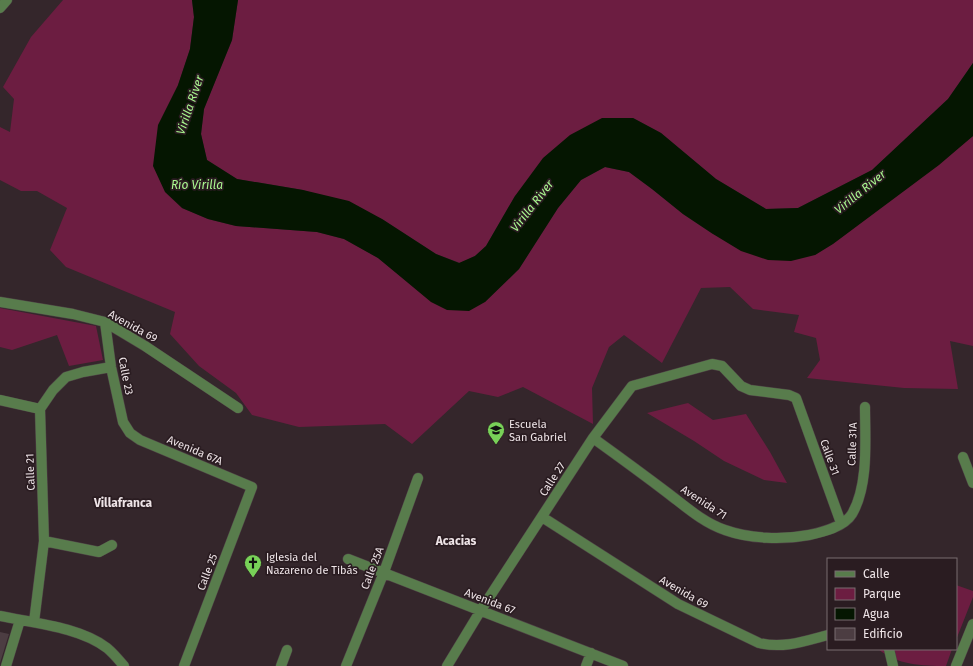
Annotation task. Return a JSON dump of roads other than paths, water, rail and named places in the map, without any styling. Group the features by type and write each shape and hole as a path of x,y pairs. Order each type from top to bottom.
{"street":[{"path":"0,8 7,0"},
{"name":"Avenida 69","path":"0,302 73,314 105,322 145,346 238,408"},
{"name":"Calle 23","path":"105,322 111,367 123,422 130,433"},
{"name":"Calle 27","path":"447,666 481,610 593,438 632,386 712,364 722,366 741,386 750,390 789,395 796,398"},
{"path":"0,400 40,409 53,390 66,377 111,367"},
{"name":"Calle 31","path":"796,398 841,523"},
{"name":"Calle 31A","path":"841,523 851,515 861,494 864,462 865,407"},
{"name":"Calle 21","path":"34,622 44,541 40,409"},
{"name":"Avenida 67A","path":"130,433 140,440 252,487"},
{"name":"Avenida 71","path":"593,438 684,505 712,524 725,530 747,535 795,537 822,532 841,523"},
{"path":"963,457 973,482"},
{"name":"Calle 25A","path":"346,666 384,572 418,478"},
{"name":"Calle 25","path":"184,666 252,487"},
{"name":"Avenida 69","path":"542,517 678,604 759,643 770,646 783,646 827,636"},
{"path":"44,541 99,552 112,545"},
{"name":"Avenida 67","path":"348,559 624,666"},
{"path":"0,616 80,633 106,648 124,666"},
{"path":"6,666 20,620"},
{"path":"956,666 973,624"},
{"path":"281,666 287,650"},
{"path":"889,650 893,666"},
{"path":"586,666 590,653"}],"water":[{"name":"Río Virilla","path":"192,0 238,0 232,40 204,109 201,134 207,160 237,179 303,190 349,201 382,219 436,254 459,263 475,256 486,246 515,196 543,158 570,135 602,118 633,118 661,133 716,179 766,209 798,208 872,170 948,99 973,63 973,136 939,165 833,244 815,255 791,261 768,260 741,251 683,214 629,172 605,167 581,180 558,208 519,269 485,302 469,311 447,310 431,302 378,258 344,239 317,232 236,226 208,219 182,208 165,192 153,166 158,125 178,85 190,49 194,17"}],"place":[{"name":"Escuela San Gabriel","path":"496,445"},
{"name":"Iglesia del Nazareno de Tibás","path":"253,578"}],"district":[{"name":"Villafranca","path":"123,503"},
{"name":"Acacias","path":"456,541"}],"water label":[{"name":"Virilla River","path":"190,105"},
{"name":"Virilla River","path":"860,192"},
{"name":"Virilla River","path":"532,206"}]}
